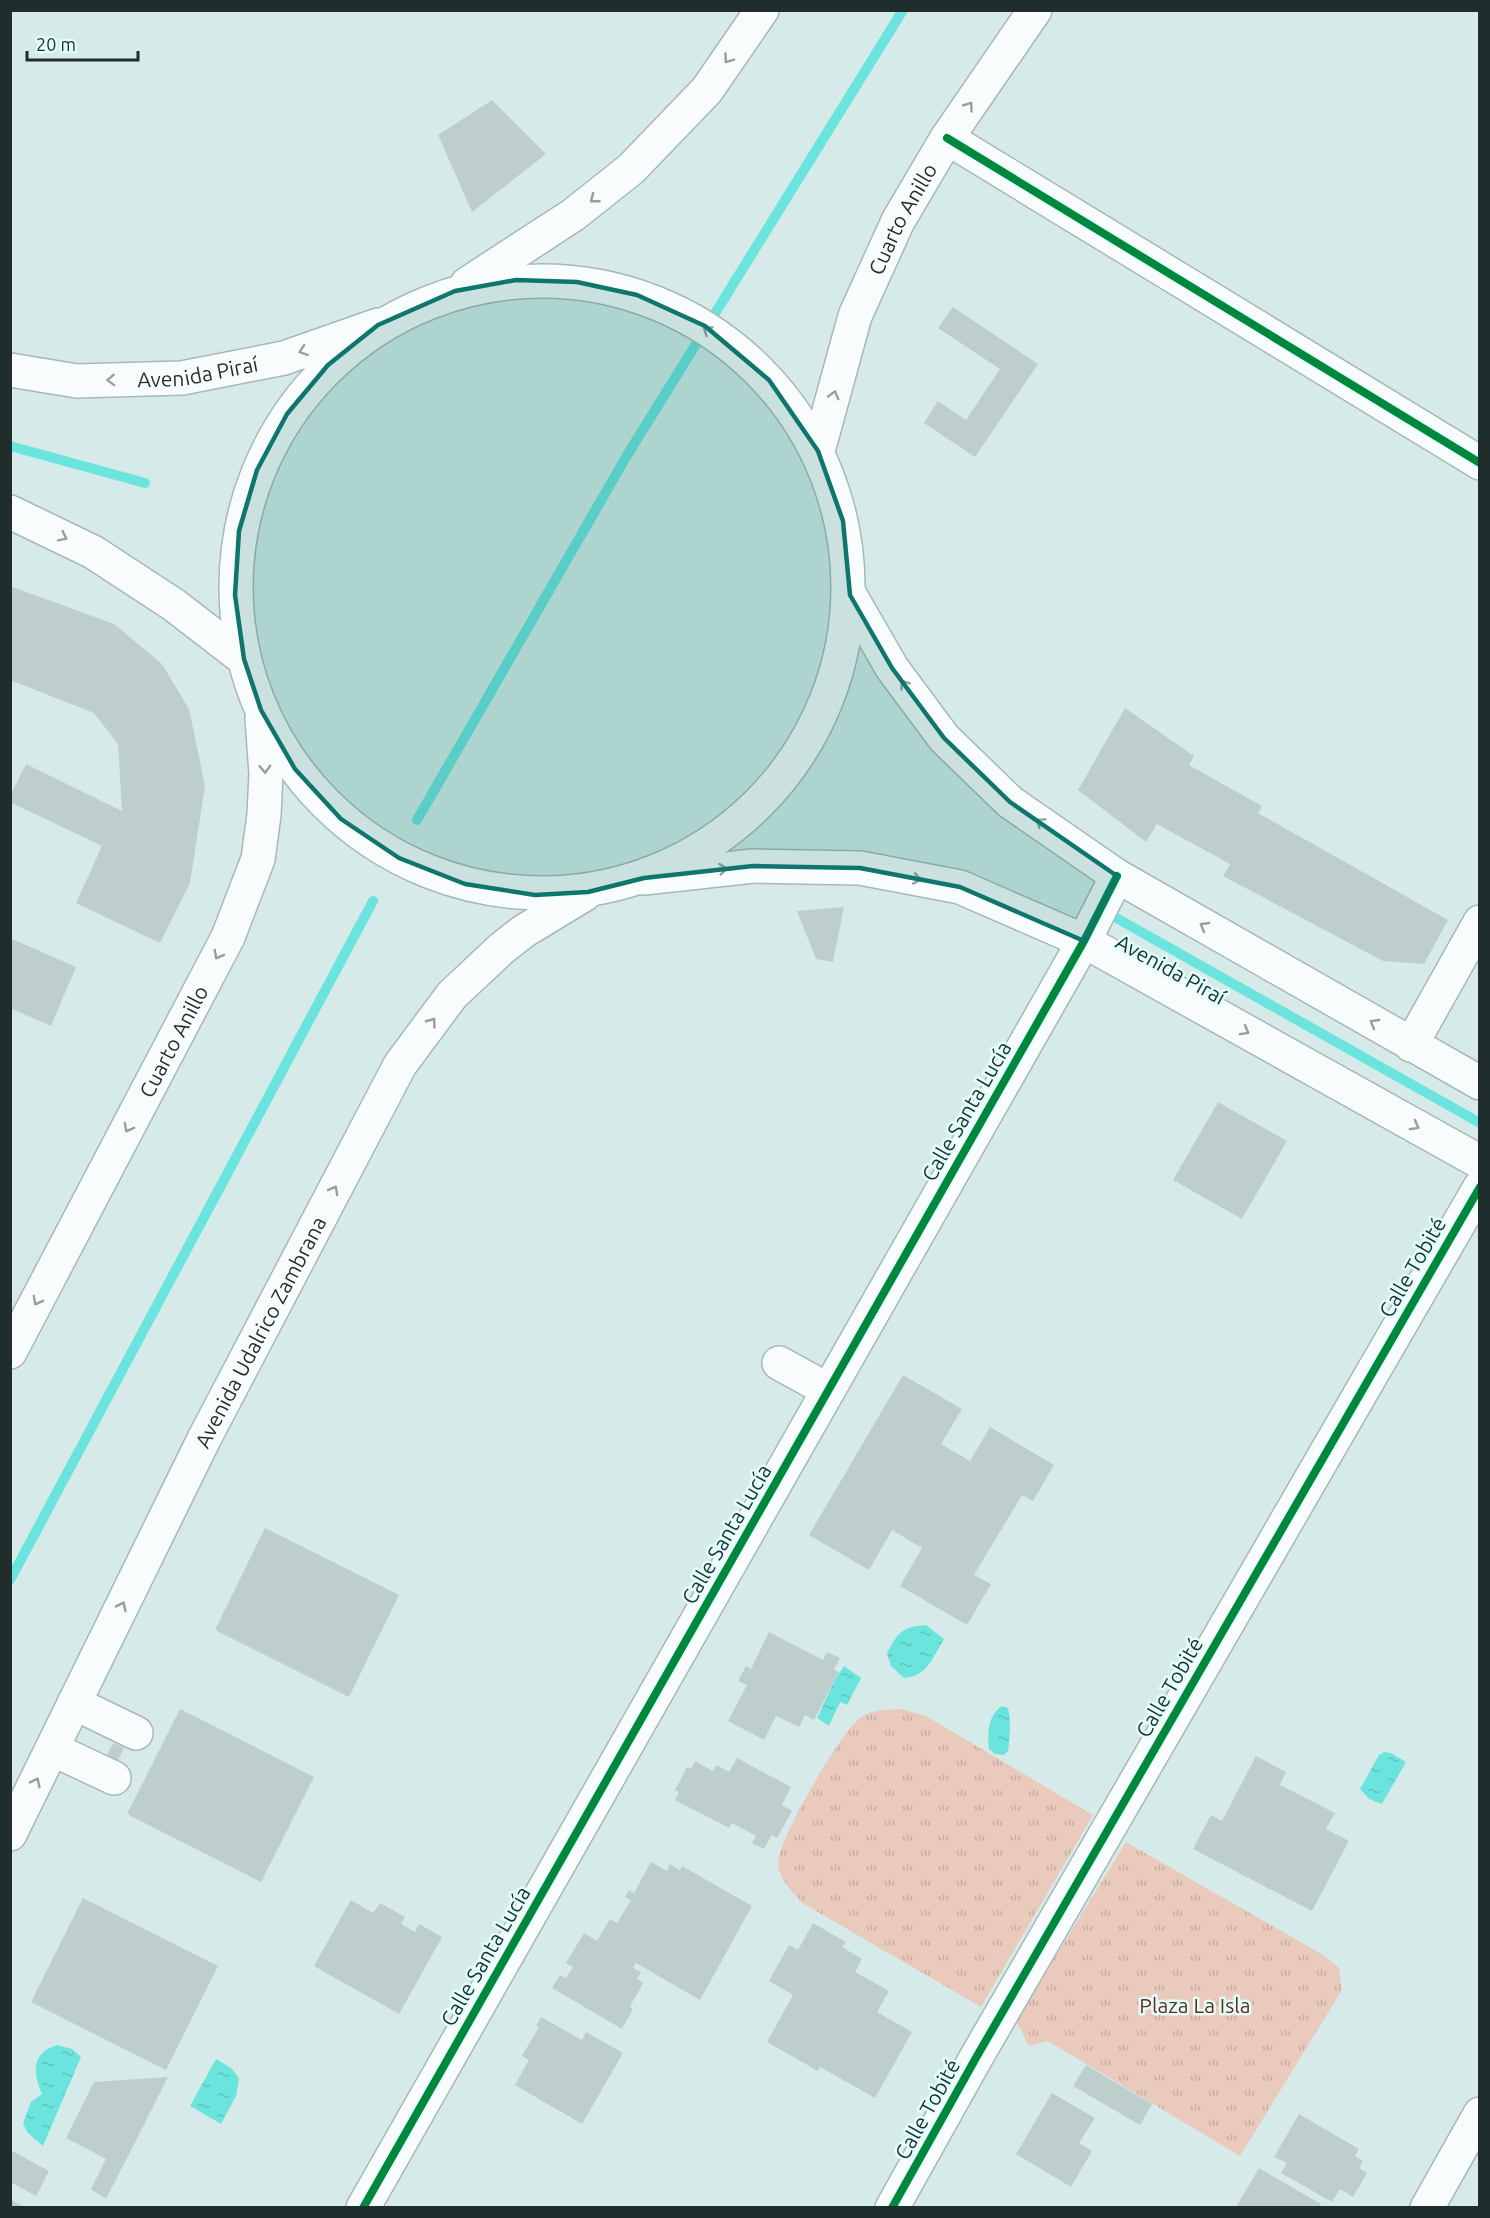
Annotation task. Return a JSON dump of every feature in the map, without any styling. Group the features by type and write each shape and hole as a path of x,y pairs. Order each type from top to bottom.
{"main road":[{"path":"455,291 516,280 577,282 637,295 705,326 769,380 818,451 843,521 849,595 840,668 811,737 768,797 711,845 644,878 588,892 535,895 465,884 399,858 341,819 295,769 261,710 244,659 235,595 239,531 257,470 287,414 328,365 378,325 455,291 573,215 631,169 707,90 762,10"},
{"name":"Cuarto Anillo","path":"818,451 855,316 898,221 947,138 1035,10"},
{"path":"947,138 1479,463"},
{"name":"Avenida Piraí","path":"10,370 77,381 182,378 284,358 378,325"},
{"path":"10,512 93,552 174,605 244,659"},
{"path":"849,595 892,668 944,738 1010,802 1115,881 1479,1083"},
{"name":"Cuarto Anillo","path":"10,1352 228,937 258,859 264,815 266,774 261,710"},
{"name":"Avenida Piraí","path":"644,878 753,866 860,868 960,887 1087,936 1479,1162"},
{"name":"Calle Santa Lucía","path":"363,2208 1087,936 1115,881"},
{"name":"Avenida Udalrico Zambrana","path":"10,1834 204,1439 400,1065 452,995 501,949 524,931 588,892"},
{"path":"1411,1045 1479,922"},
{"name":"Calle Tobité","path":"892,2208 1479,1186"},
{"path":"779,1363 828,1390"},
{"path":"75,1703 136,1733"},
{"path":"52,1749 114,1778"},
{"path":"1427,2208 1479,2114"}],"highlighted area":[{"path":"516,280 577,282 637,295 705,326 769,380 818,451 843,521 850,595 892,668 944,738 1010,802 1117,876 1084,941 960,887 860,868 753,866 644,878 588,892 535,895 465,884 399,858 341,819 295,769 261,710 244,659 235,595 239,531 257,470 287,414 328,365 378,325 455,291"}],"green space":[{"path":"901,1709 926,1716 1093,1815 981,2007 804,1904 787,1886 779,1869 781,1850 799,1810 826,1763 852,1726 861,1717 870,1713"},
{"name":"Plaza La Isla","path":"1126,1842 1323,1955 1339,1968 1342,1990 1240,2156 1048,2041 1029,2046 1016,2021"}],"water":[{"path":"926,1625 944,1639 924,1670 912,1677 904,1678 891,1666 887,1653 901,1632 911,1627"},
{"path":"844,1666 861,1678 847,1705 840,1702 829,1726 817,1718"},
{"path":"1002,1706 1008,1708 1010,1723 1008,1751 1004,1755 995,1754 989,1749 988,1743 991,1719"},
{"path":"1384,1752 1391,1753 1406,1762 1382,1804 1369,1799 1360,1789 1379,1755"},
{"path":"57,2045 72,2049 81,2057 43,2146 27,2132 23,2123 31,2102 42,2094 36,2071 38,2058 49,2048"},
{"path":"216,2059 231,2068 239,2078 236,2096 221,2124 190,2106"}],"building":[{"path":"492,100 546,154 472,212 438,135"},
{"path":"953,307 1038,364 975,457 924,423 938,401 966,420 1000,369 938,328"},
{"path":"10,586 114,624 162,664 189,709 205,786 190,883 160,943 76,903 102,846 10,802 10,796 26,764 122,811 118,744 94,713 10,680"},
{"path":"1125,708 1194,756 1189,765 1262,806 1258,813 1448,920 1424,964 1383,961 1223,876 1230,864 1157,824 1146,842 1078,790"},
{"path":"844,907 833,962 816,959 797,911"},
{"path":"10,938 76,967 51,1026 10,1008"},
{"path":"1218,1102 1287,1141 1242,1219 1173,1180"},
{"path":"903,1375 962,1409 941,1444 970,1461 990,1427 1054,1465 1033,1501 1022,1495 974,1575 991,1584 967,1625 900,1586 922,1548 892,1530 869,1570 809,1535"},
{"path":"265,1528 399,1595 349,1697 215,1630"},
{"path":"769,1632 823,1660 827,1652 840,1658 834,1669 839,1672 814,1720 805,1715 799,1727 776,1716 764,1740 728,1721 747,1685 738,1681 746,1666 751,1669"},
{"path":"180,1709 314,1777 261,1882 127,1814"},
{"path":"113,1743 124,1748 116,1764 105,1759"},
{"path":"1256,1756 1286,1772 1280,1785 1335,1813 1326,1829 1349,1841 1312,1911 1193,1849 1211,1815 1222,1821"},
{"path":"737,1758 791,1787 782,1805 792,1811 777,1838 772,1835 764,1849 752,1843 756,1836 732,1823 729,1828 675,1800 679,1792 675,1790 687,1767 691,1769 695,1761 713,1771 716,1765 729,1772"},
{"path":"651,1862 667,1871 670,1864 680,1870 682,1866 752,1906 700,2000 636,1963 633,1968 641,1972 637,1979 643,1983 630,2006 633,2009 622,2029 552,1988 560,1975 566,1978 573,1967 566,1963 584,1933 597,1941 610,1919 617,1923 631,1900 625,1897 629,1890 634,1893"},
{"path":"83,1898 218,1966 166,2070 31,2002"},
{"path":"351,1900 373,1913 380,1903 405,1917 401,1924 415,1932 419,1924 442,1937 399,2014 314,1966"},
{"path":"813,1923 846,1942 842,1947 862,1959 855,1972 889,1991 877,2012 912,2032 875,2098 820,2067 818,2071 767,2042 793,1995 769,1981 789,1945 798,1950"},
{"path":"541,2017 582,2040 586,2032 623,2053 582,2124 515,2085 529,2060 522,2056 539,2027 536,2026"},
{"path":"1086,2065 1152,2104 1140,2125 1073,2086"},
{"path":"168,2077 106,2199 91,2189 106,2159 66,2138 94,2082"},
{"path":"1052,2093 1095,2118 1079,2143 1092,2151 1071,2187 1016,2154"},
{"path":"1299,2114 1359,2149 1355,2156 1363,2161 1359,2168 1367,2173 1353,2197 1340,2189 1332,2202 1281,2173 1287,2163 1274,2157"},
{"path":"10,2150 49,2171 36,2196 10,2182"},
{"path":"1259,2168 1321,2204 1319,2208 1236,2207"},
{"path":"10,2199 26,2208 10,2208"}],"waterway":[{"path":"417,820 626,457 903,10"},
{"path":"10,446 145,483"},
{"path":"10,1580 373,901"},
{"path":"1104,911 1480,1123"}],"cycle path":[{"path":"947,138 1480,463"},
{"path":"363,2208 1084,941 1117,876"},
{"path":"892,2208 977,2056 1480,1187"}]}
